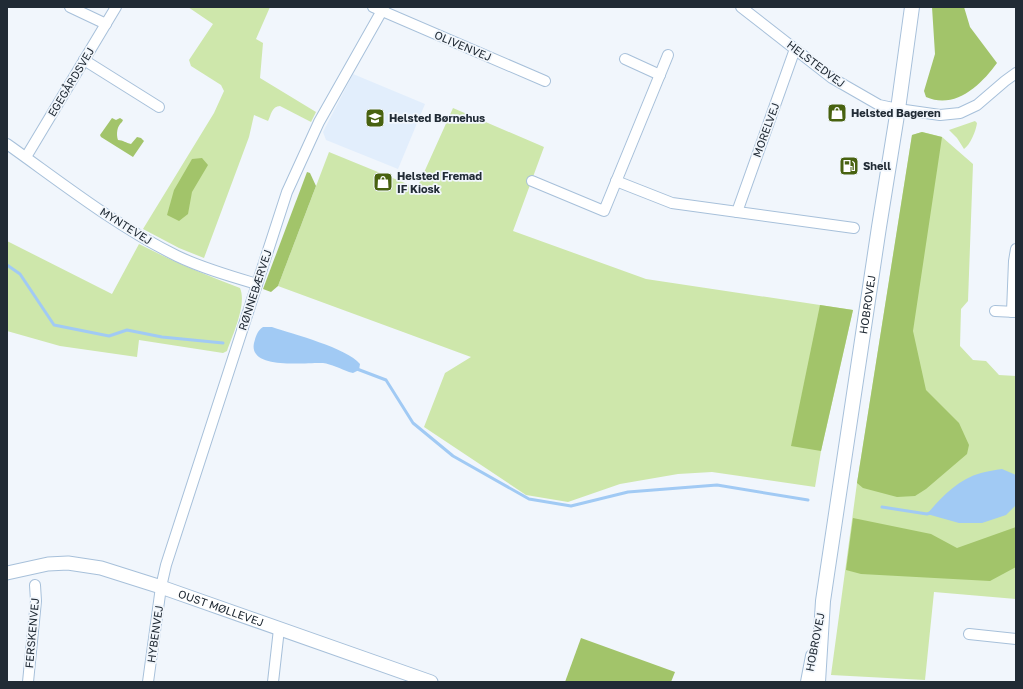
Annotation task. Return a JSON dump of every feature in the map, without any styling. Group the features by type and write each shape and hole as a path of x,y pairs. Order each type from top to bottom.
{"main road":[{"name":"HOBROVEJ","path":"808,682 823,601 878,227 898,109 912,7"},
{"name":"HOBROVEJ","path":"818,682 823,601"}],"street":[{"path":"70,7 106,24"},
{"name":"EGEGÅRDSVEJ","path":"26,157 116,7"},
{"name":"HELSTEDVEJ","path":"741,7 832,78 879,105 940,115 960,113 976,105 1016,73"},
{"name":"OLIVENVEJ","path":"380,8 545,81"},
{"name":"RØNNEBÆRVEJ","path":"161,587 166,565 287,192 309,143 380,8"},
{"name":"MORELVEJ","path":"737,212 795,49"},
{"path":"532,181 604,211 668,55"},
{"path":"84,60 159,107"},
{"path":"625,60 660,75"},
{"name":"MYNTEVEJ","path":"7,144 136,234 177,256 203,267 257,284"},
{"path":"616,181 672,203 854,228"},
{"path":"995,311 1014,312 1014,261 1016,249"},
{"name":"OUST MØLLEVEJ","path":"7,573 48,564 68,563 101,568 161,587 279,629 404,677 430,682"},
{"name":"FERSKENVEJ","path":"28,682 36,601 35,585"},
{"name":"HYBENVEJ","path":"148,682 161,587"},
{"path":"272,682 279,629"},
{"path":"969,634 1016,639"}],"shaded area":[{"name":"Helsted Børnehus","path":"353,74 425,104 398,169 326,140 323,132"}],"green space":[{"path":"188,7 270,7 256,39 263,43 260,78 316,112 311,122 280,106 273,109 268,121 254,115 249,137 204,258 179,248 143,229 214,113 224,91 221,85 191,66 189,60 213,24"},
{"path":"932,7 964,7 970,27 997,63 975,87 957,98 937,100 926,97 924,91 935,54"},
{"path":"453,108 544,147 513,231 646,279 853,310 821,451 815,487 712,472 678,474 620,484 568,502 526,495 424,427 445,373 471,357 278,286 329,152 417,188"},
{"path":"112,118 116,120 120,118 123,120 117,130 118,140 131,144 137,137 144,141 133,157 101,137 100,135"},
{"path":"975,121 977,123 974,134 964,149 957,138 949,130"},
{"path":"922,132 942,137 973,164 968,301 961,309 960,346 973,360 986,361 999,375 1016,376 1016,599 934,592 925,680 831,675 857,483 912,135"},
{"path":"922,132 942,137 913,331 926,390 959,423 969,445 967,454 926,489 915,496 897,497 863,488 857,483 912,135"},
{"path":"202,158 208,165 192,192 188,214 179,221 167,215 174,190 192,159"},
{"path":"307,172 310,173 316,186 278,286 271,292 263,289"},
{"path":"7,241 112,294 139,244 189,268 240,288 242,295 241,310 227,351 223,353 139,340 137,357 60,346 7,331"},
{"path":"820,305 853,310 821,451 791,446"},
{"path":"853,518 931,534 957,548 1016,527 1016,567 990,581 861,574 846,570"},
{"path":"581,638 675,672 671,682 565,682"}],"water":[{"path":"263,327 272,327 344,352 360,364 359,370 353,373 333,365 323,363 293,364 269,361 260,358 255,352 254,343 258,332"},
{"path":"1002,469 1016,475 1016,505 1006,515 982,523 959,523 927,514 951,489 958,484 981,473"}],"waterway":[{"path":"7,265 20,274 54,325 109,336 127,330 162,337 223,343"},
{"path":"357,369 386,380 413,423 453,456 529,499 571,506 628,492 717,485 808,500"},
{"path":"882,507 927,514 930,513"}],"place":[{"name":"Helsted Bageren","path":"837,113"},
{"name":"Helsted Børnehus","path":"375,118"},
{"name":"Shell","path":"849,166"},
{"name":"Helsted Fremad IF Kiosk","path":"383,182"}]}
